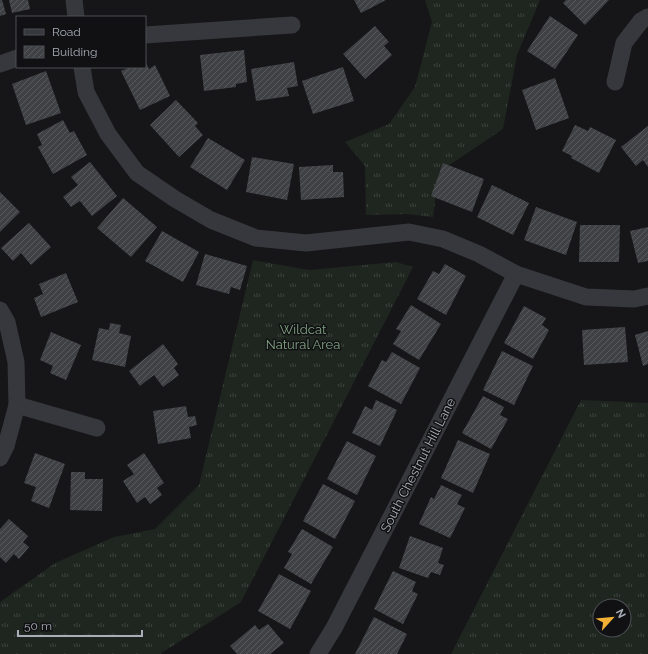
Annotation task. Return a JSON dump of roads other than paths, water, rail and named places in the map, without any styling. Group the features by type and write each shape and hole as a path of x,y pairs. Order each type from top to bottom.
{"street":[{"path":"74,0 76,16"},
{"path":"614,82 624,43 641,21 648,17"},
{"path":"146,35 292,25"},
{"path":"0,64 16,58"},
{"path":"82,68 86,92 108,134 137,173 175,199 210,220 256,238 306,244 409,232 443,239 479,254 516,274 586,297 634,299 648,296"},
{"name":"South Chestnut Hill Lane","path":"318,654 334,628 516,274"},
{"path":"0,310 7,322 16,362 16,405 6,446 0,458"},
{"path":"16,405 97,428"}],"park label":[{"name":"Wildcat Natural Area","path":"303,336"}]}
